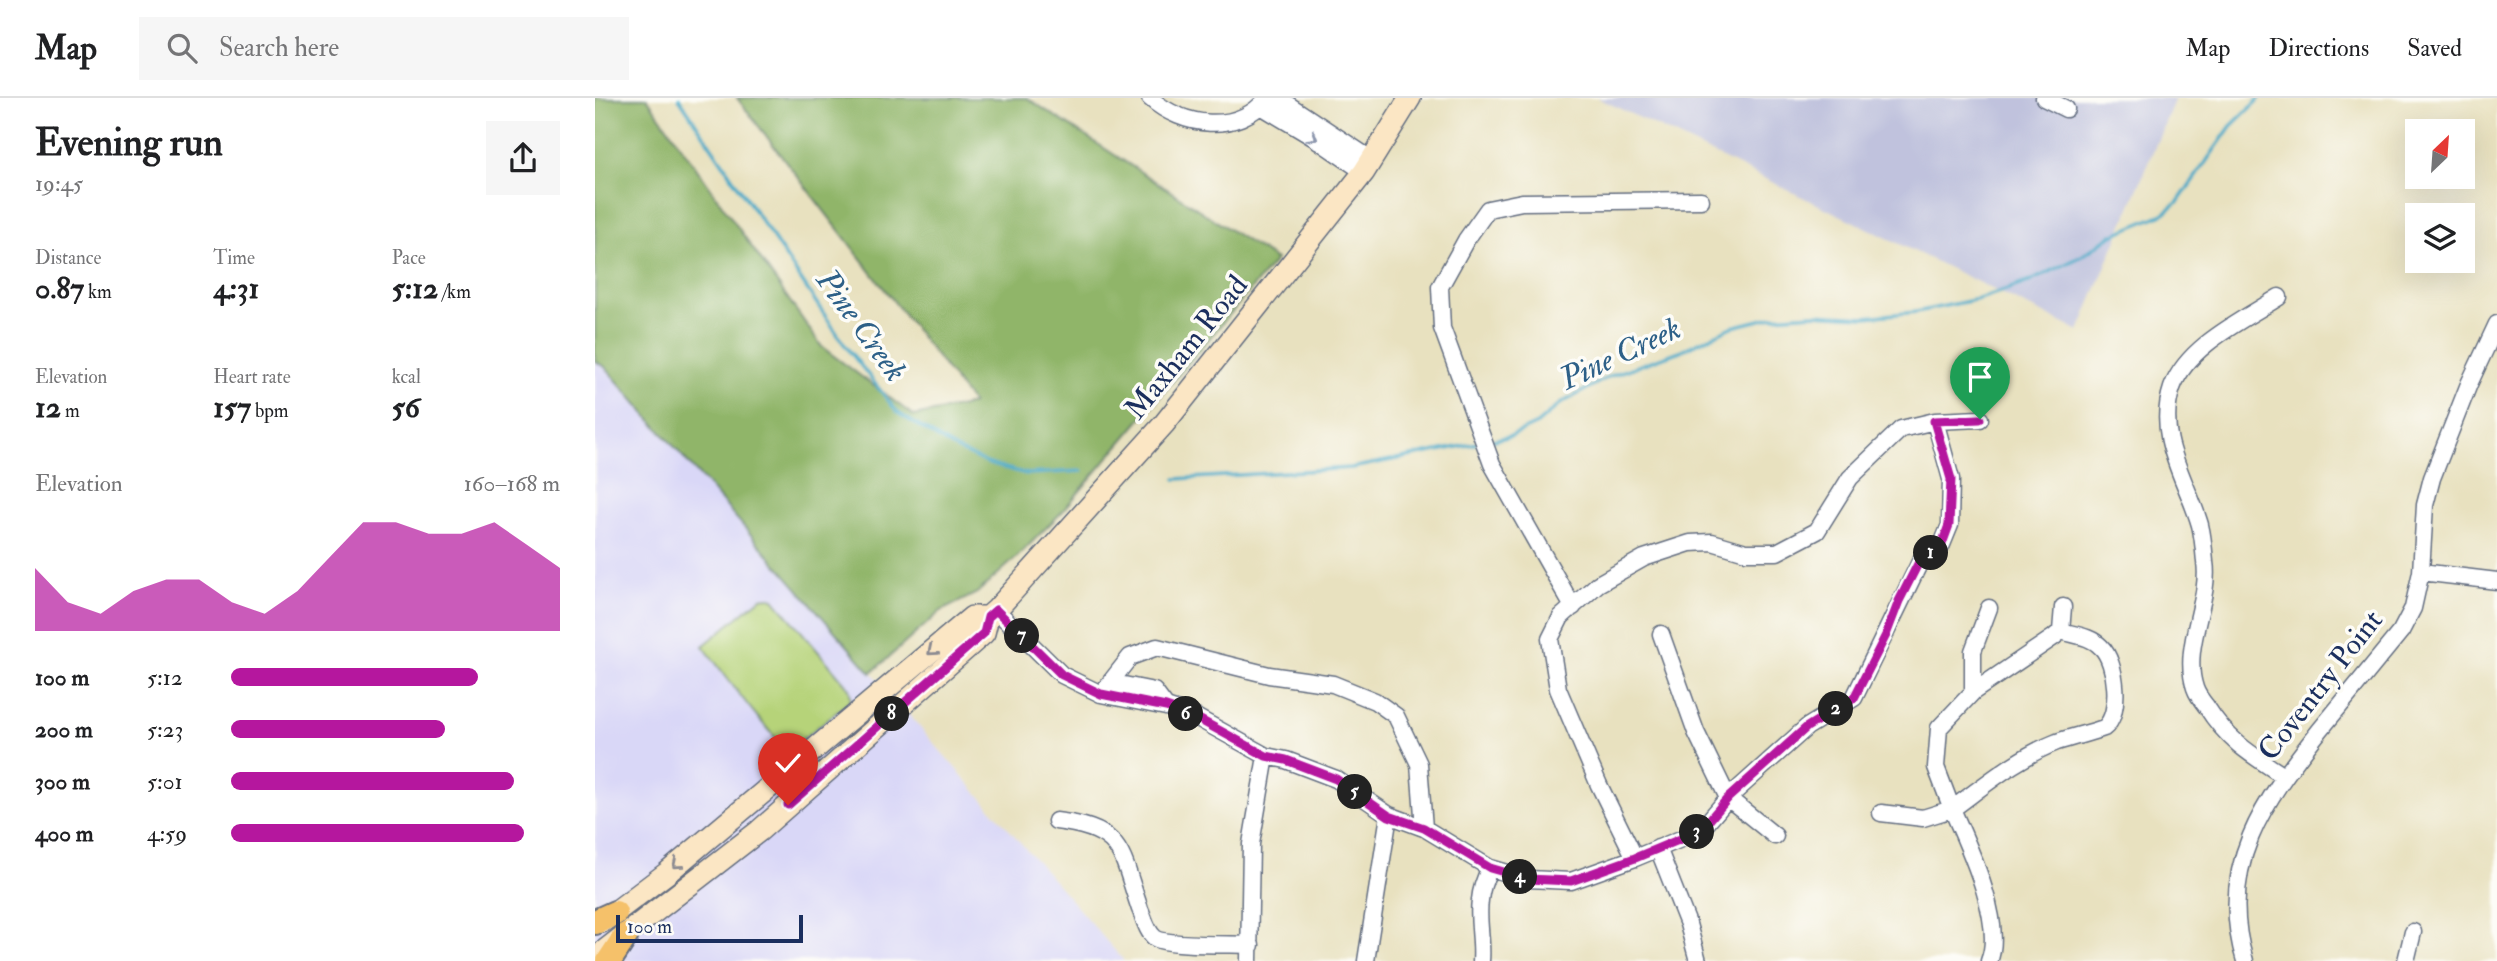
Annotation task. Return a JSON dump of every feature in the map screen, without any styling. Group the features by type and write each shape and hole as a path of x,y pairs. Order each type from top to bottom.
{"highway":[{"path":"609,961 626,935"}],"main road":[{"name":"Maxham Road","path":"595,958 765,826 984,633 992,613 1164,424 1368,166 1410,98"},
{"name":"Maxham Road","path":"601,921 676,865 972,617 992,613"},
{"path":"765,826 768,806 831,752 842,726"}],"street":[{"path":"1150,98 1175,115 1201,123 1227,122 1244,117 1264,102 1316,139 1368,166"},
{"path":"1277,98 1368,166"},
{"path":"2044,98 2066,109"},
{"path":"1573,607 1492,464 1442,328 1440,287 1466,240 1488,209 1522,202 1701,200"},
{"path":"2279,297 2209,342 2189,359 2172,387 2167,413 2168,436 2176,466 2200,526 2207,570 2193,644 2191,667 2195,689 2219,728 2243,749 2284,776"},
{"name":"Coventry Point","path":"2245,961 2236,923 2235,904 2240,868 2251,832 2284,776 2400,631 2413,608 2420,572 2425,505 2469,384 2497,324"},
{"path":"1635,858 1599,786 1558,688 1550,639 1561,617 1598,584 1644,558 1691,542 1712,541 1746,552 1777,552 1817,531 1850,478 1901,429 1934,421 1980,419"},
{"path":"1105,695 1124,685 1154,691 1166,707 1193,716 1266,756 1286,760 1336,779 1389,816 1424,828 1490,868 1528,879 1571,881 1700,831 1728,798 1807,727 1854,698 1920,560 1941,547 1949,525 1951,479 1934,421"},
{"path":"2420,572 2497,581"},
{"path":"2061,631 2063,607"},
{"path":"1973,692 1973,651 1989,608"},
{"path":"992,613 1062,675 1105,695 1119,709 1149,715 1166,707"},
{"path":"1881,813 1923,818 1952,809 1995,777 2031,755 2056,743 2104,728 2114,717 2115,706 2114,677 2108,656 2091,639 2061,631 1973,692 1938,728 1935,767 1952,809 1979,871 1992,926 1989,961"},
{"path":"1661,634 1696,732 1728,798 1775,836"},
{"path":"1105,695 1130,657 1157,648 1269,674 1333,684 1375,701 1396,716 1419,764 1424,828"},
{"path":"1056,821 1082,824 1105,834 1122,851 1145,922 1154,937 1168,944 1250,953 1251,844 1266,756"},
{"path":"1366,961 1389,816"},
{"path":"1658,848 1688,924 1698,961"},
{"path":"1481,961 1483,944 1479,903 1482,886 1490,868"},
{"path":"2406,961 2413,932"}],"shaded area":[{"path":"1598,98 2175,98 2079,331"},
{"path":"595,361 605,367 1124,961 595,961"}],"green space":[{"path":"595,98 647,98 822,347 914,416 973,404 737,98 1027,98 1276,260 1062,512 977,593 941,611 871,673 605,367 595,361"},
{"path":"761,598 774,599 849,688 851,698 790,749 759,719 703,646"}],"waterway":[{"name":"Pine Creek","path":"679,98 844,344 898,413 954,448 989,464 1027,474 1082,471"},
{"name":"Pine Creek","path":"1489,441 1511,436 1537,424 1560,404 1610,376 1680,351 1732,327 1772,317 1813,314 1865,317 1916,312 1979,299 2031,281 2082,256 2112,235 2163,214 2178,202 2231,126 2260,98"},
{"name":"Pine Creek","path":"1176,479 1351,468 1478,443"}],"route":[{"path":"788,805 984,633 988,617 996,610 1062,675 1101,694 1166,707 1193,716 1266,756 1286,760 1336,779 1389,816 1424,828 1490,868 1528,879 1571,881 1700,831 1728,798 1807,727 1854,698 1920,560 1941,547 1949,525 1951,479 1934,421 1980,419"}]}
